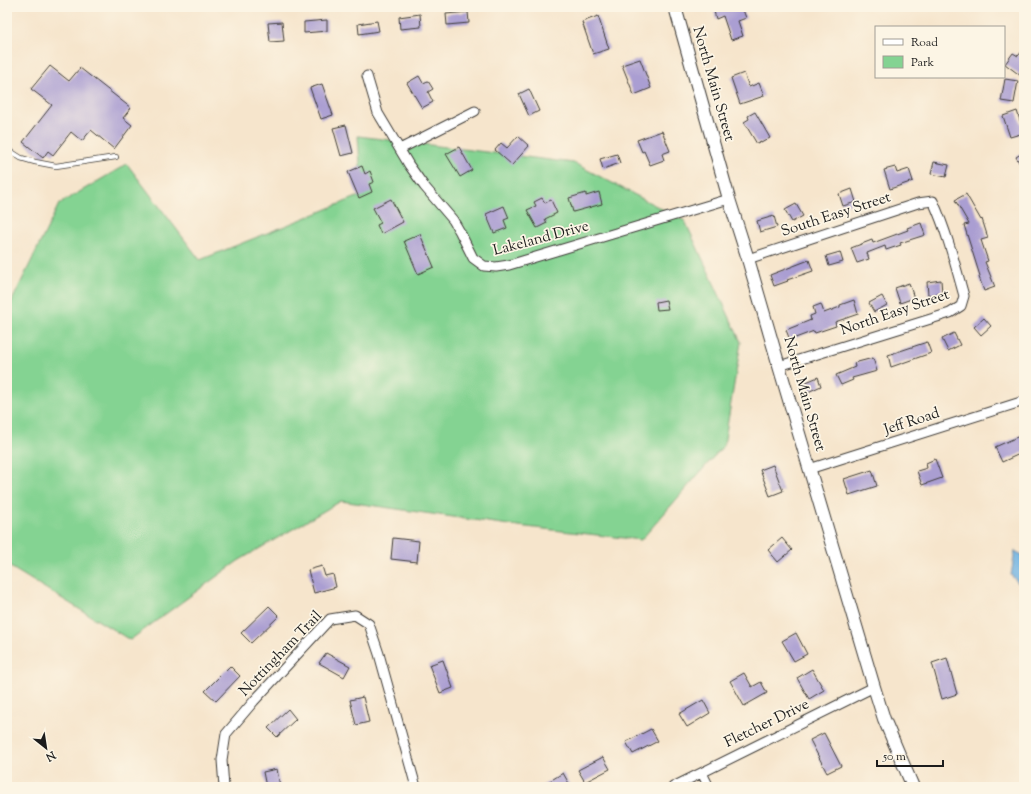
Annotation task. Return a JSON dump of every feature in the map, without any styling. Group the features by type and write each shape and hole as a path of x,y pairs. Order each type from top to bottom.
{"street":[{"name":"North Main Street","path":"675,7 729,199 874,687 884,719 913,787"},
{"name":"Lakeland Drive","path":"367,76 378,114 409,165 424,186 453,220 473,258 484,266 496,267 509,265 729,199"},
{"path":"400,149 475,111"},
{"name":"South Easy Street","path":"748,259 918,203 933,201"},
{"name":"North Easy Street","path":"779,366 950,313 961,306 964,296 948,238 933,201"},
{"name":"Jeff Road","path":"809,469 1024,401"},
{"name":"Nottingham Trail","path":"224,787 222,760 226,734 330,619 355,615 369,624 383,667 416,787"},
{"name":"Fletcher Drive","path":"673,787 874,687"},
{"path":"702,773 709,787"}],"lane":[{"path":"7,149 21,158 56,166 116,157"}],"green space":[{"path":"358,136 574,163 685,221 741,342 724,445 641,540 509,525 341,501 238,561 130,640 7,565 7,311 59,204 127,164 200,260 362,195"}],"water":[{"path":"1015,551 1024,556 1024,589 1011,575"}],"building":[{"path":"725,7 742,7 746,18 738,21 743,36 731,40 723,16 716,19 714,11"},
{"path":"468,12 469,23 447,25 446,14"},
{"path":"420,14 421,27 400,29 399,17"},
{"path":"598,16 609,49 593,54 582,22"},
{"path":"327,20 327,31 304,33 304,22"},
{"path":"377,21 379,31 359,34 358,24"},
{"path":"282,22 284,41 270,42 268,23"},
{"path":"1024,49 1024,71 1021,76 1005,64 1013,53 1018,56"},
{"path":"640,59 651,88 634,95 622,65"},
{"path":"50,66 69,81 80,68 131,108 123,118 132,125 114,149 91,130 82,141 71,132 53,155 48,151 43,158 23,142 52,105 31,89"},
{"path":"744,73 749,87 759,83 764,96 740,104 731,78"},
{"path":"419,76 423,83 428,81 433,89 428,92 433,102 422,108 407,83"},
{"path":"1005,79 1018,81 1014,103 1001,101"},
{"path":"322,84 333,115 321,119 310,88"},
{"path":"529,89 539,111 529,116 519,94"},
{"path":"1017,111 1024,133 1010,137 1003,116"},
{"path":"755,112 770,138 757,144 744,122 749,119 748,116"},
{"path":"346,125 353,153 341,156 333,128"},
{"path":"662,131 670,151 662,154 664,160 650,165 637,140"},
{"path":"518,136 529,146 512,165 495,150 501,143 507,148"},
{"path":"459,147 472,170 460,177 446,154"},
{"path":"1024,152 1024,171 1016,157"},
{"path":"617,154 620,163 603,169 600,159"},
{"path":"934,162 949,165 946,177 931,174"},
{"path":"362,166 365,174 370,171 374,182 369,184 372,192 359,198 348,172"},
{"path":"895,167 897,173 909,169 913,181 890,189 884,170"},
{"path":"852,189 856,202 843,206 839,194"},
{"path":"599,192 602,204 573,212 569,198 586,193 586,196"},
{"path":"966,194 981,220 982,219 988,238 981,240 988,261 985,262 995,287 984,291 964,225 969,224 955,200"},
{"path":"542,198 545,203 551,200 557,213 545,219 547,223 537,228 527,210 536,206 534,202"},
{"path":"391,199 403,222 381,234 377,225 381,223 373,208"},
{"path":"796,204 803,216 792,222 785,210"},
{"path":"504,206 509,218 504,220 507,228 494,233 486,214"},
{"path":"774,216 777,227 760,232 757,221"},
{"path":"921,223 925,235 900,243 901,245 886,250 885,246 867,253 869,259 857,263 851,248 872,240 873,243 908,230 907,228"},
{"path":"420,234 434,267 418,274 404,241"},
{"path":"840,252 843,262 829,266 826,256"},
{"path":"809,260 813,271 774,286 770,275"},
{"path":"941,280 942,293 928,295 927,282"},
{"path":"909,283 914,298 900,303 895,288"},
{"path":"882,296 887,305 874,312 869,303"},
{"path":"666,300 668,309 657,310 656,302"},
{"path":"854,300 858,314 835,322 836,326 815,333 814,331 790,340 786,330 811,320 810,316 815,314 813,307 821,304 824,313"},
{"path":"984,318 991,326 981,335 974,327"},
{"path":"954,333 960,345 948,351 942,339"},
{"path":"927,342 931,353 891,367 888,355"},
{"path":"873,358 877,371 852,378 853,380 841,385 836,375 855,367 854,363"},
{"path":"818,377 821,386 808,392 804,383"},
{"path":"1024,434 1024,452 1002,462 995,447"},
{"path":"935,459 942,478 922,485 917,471 927,468 926,463"},
{"path":"773,465 783,491 770,496 760,470"},
{"path":"872,470 877,486 849,495 844,479"},
{"path":"393,538 419,541 417,562 391,559"},
{"path":"782,538 792,550 778,562 768,550"},
{"path":"322,566 325,576 333,574 336,587 314,593 308,570"},
{"path":"269,606 279,616 251,643 241,633"},
{"path":"796,633 807,654 794,661 782,641"},
{"path":"326,653 350,666 344,677 319,663"},
{"path":"947,658 957,694 942,699 932,663"},
{"path":"443,660 453,688 440,693 429,665"},
{"path":"230,666 240,676 216,701 205,691"},
{"path":"812,669 824,690 809,699 797,678"},
{"path":"744,673 752,687 761,682 767,693 744,706 730,681"},
{"path":"363,697 369,722 356,725 350,700"},
{"path":"703,700 710,713 687,727 679,714"},
{"path":"288,709 296,719 277,737 268,728"},
{"path":"651,729 658,741 633,754 626,742"},
{"path":"824,733 841,766 827,773 810,740"},
{"path":"603,757 610,769 585,782 578,770"},
{"path":"277,769 280,787 266,787 263,772"},
{"path":"563,773 571,787 540,787"}]}
